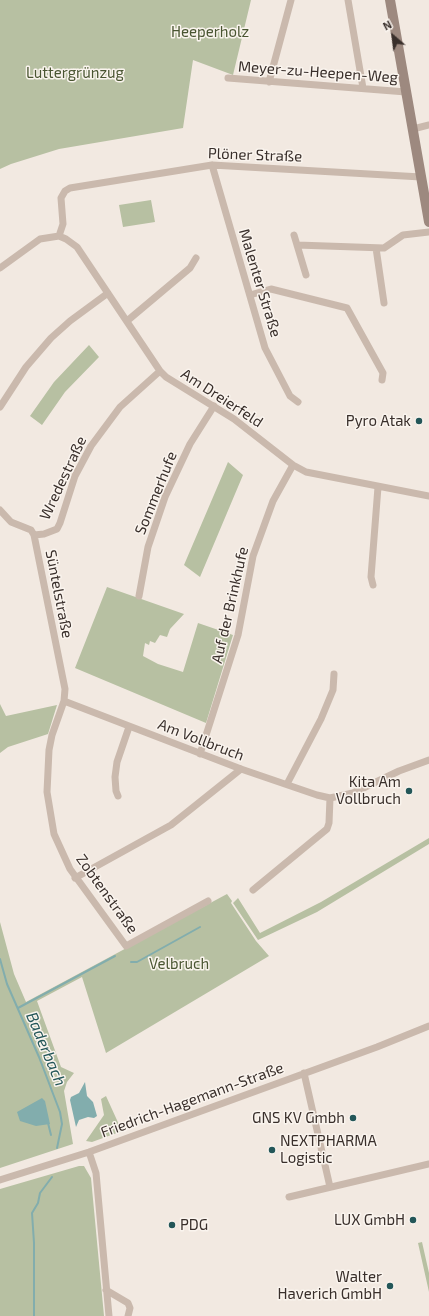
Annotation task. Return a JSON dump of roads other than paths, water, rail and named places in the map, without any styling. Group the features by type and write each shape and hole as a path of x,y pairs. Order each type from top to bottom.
{"street":[{"path":"269,82 291,0"},
{"path":"348,0 363,88"},
{"path":"390,0 429,222"},
{"name":"Meyer-zu-Heepen-Weg","path":"228,78 406,92"},
{"path":"413,129 429,125"},
{"name":"Plöner Straße","path":"59,236 63,224 61,198 65,191 70,188 212,164 421,177"},
{"name":"Malenter Straße","path":"212,164 267,353 290,396 298,402"},
{"path":"297,245 384,248 403,235 429,232"},
{"path":"294,235 306,275"},
{"path":"0,268 10,262 34,242 46,237 59,236"},
{"name":"Am Dreierfeld","path":"59,236 77,247 160,371 174,382 214,406 246,428 292,465 316,476 429,496"},
{"path":"376,248 384,303"},
{"path":"127,321 190,268 196,258"},
{"path":"250,295 271,289 347,308 383,373 382,380"},
{"path":"0,407 26,367 51,338 70,321 108,293"},
{"name":"Wredestraße","path":"34,535 44,534 57,528 75,476 91,446 120,408 160,371"},
{"name":"Sommerhufe","path":"140,596 148,547 165,497 190,444 214,406"},
{"name":"Auf der Brinkhufe","path":"200,754 238,635 256,548 273,501 292,465"},
{"path":"373,585 371,577 378,487"},
{"name":"Süntelstraße","path":"0,510 11,522 31,530 34,535 65,689 64,701"},
{"path":"287,784 324,712 333,690 334,674"},
{"name":"Am Vollbruch","path":"64,701 241,769 330,798 353,794 399,771 429,760"},
{"name":"Zobtenstraße","path":"64,701 52,735 49,750 46,792 54,834 75,878 126,946 208,901"},
{"path":"118,796 115,777 117,762 129,727"},
{"path":"75,878 166,828 241,769"},
{"path":"253,890 327,829 329,823 330,798"},
{"name":"Friedrich-Hagemann-Straße","path":"0,1180 89,1152 384,1045 429,1026"},
{"name":"Friedrich-Hagemann-Straße","path":"304,1073 330,1187"},
{"name":"Friedrich-Hagemann-Straße","path":"89,1152 96,1173 106,1290 110,1316"},
{"path":"288,1197 429,1164"},
{"path":"106,1290 128,1303 130,1308 128,1316"}],"water":[{"path":"85,1082 87,1096 93,1102 97,1116 94,1118 88,1117 79,1120 76,1127 70,1100 71,1097 79,1093"},
{"path":"42,1098 45,1101 50,1124 36,1126 20,1121 17,1112"}],"waterway":[{"path":"131,962 137,962 200,927"},
{"path":"18,1008 115,956"},
{"name":"Baderbach","path":"0,959 7,984 39,1057 60,1112 62,1124 57,1148"},
{"name":"Baderbach","path":"48,1123 51,1135"},
{"name":"Baderbach","path":"34,1316 34,1243 32,1213 38,1203 40,1193 52,1177"}],"place":[{"name":"Pyro Atak","path":"419,421"},
{"name":"Kita Am Vollbruch","path":"409,791"},
{"name":"GNS KV Gmbh","path":"353,1118"},
{"name":"NEXTPHARMA Logistic","path":"272,1150"},
{"name":"LUX GmbH","path":"413,1220"},
{"name":"PDG","path":"172,1225"},
{"name":"Walter Haverich GmbH","path":"390,1286"}],"park label":[{"name":"Heeperholz","path":"210,32"},
{"name":"Luttergrünzug","path":"75,73"},
{"name":"Velbruch","path":"179,964"}]}
